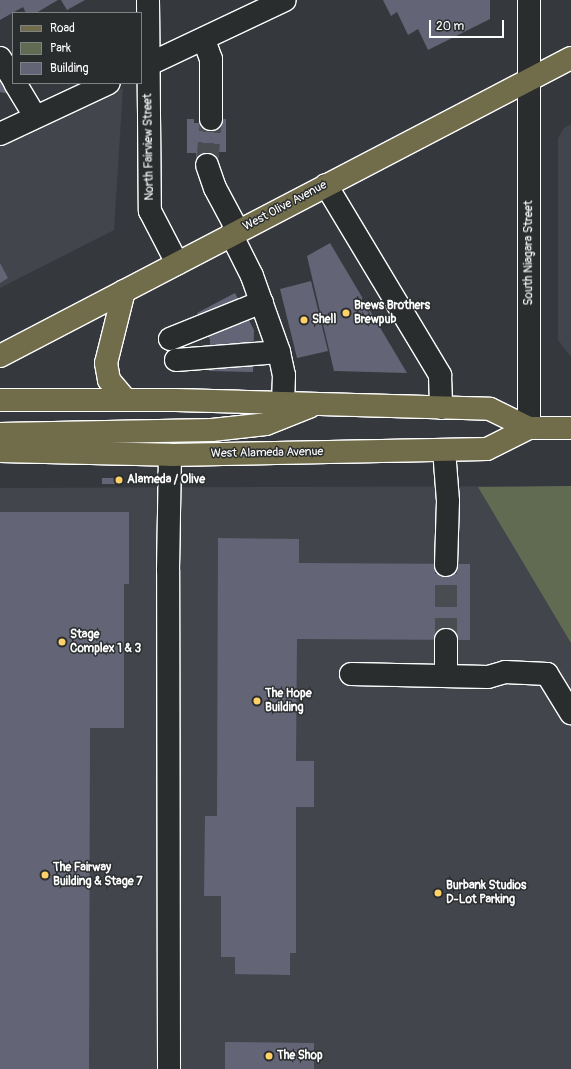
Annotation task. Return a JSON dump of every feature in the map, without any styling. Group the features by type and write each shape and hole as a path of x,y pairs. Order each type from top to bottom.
{"main road":[{"name":"West Olive Avenue","path":"0,356 571,58"},
{"path":"124,291 106,363 109,380 125,399"},
{"name":"West Alameda Avenue","path":"0,400 125,399 490,409 529,428 571,428"},
{"name":"West Alameda Avenue","path":"0,434 153,432 253,426 280,420 318,404"},
{"name":"West Alameda Avenue","path":"0,451 170,455 488,449 529,428"}],"street":[{"name":"North Fairview Street","path":"148,0 144,67 150,211 177,263"},
{"path":"144,67 204,40 285,0"},
{"name":"South Niagara Street","path":"529,0 529,428"},
{"path":"204,40 211,59 211,119"},
{"path":"0,58 12,77"},
{"path":"16,84 36,116"},
{"path":"0,134 107,84"},
{"path":"207,165 214,188 262,302 279,352 284,375 283,403"},
{"path":"326,185 440,375 441,408"},
{"path":"170,339 262,302"},
{"path":"176,360 279,352"},
{"path":"444,450 448,501 446,565"},
{"path":"169,1069 168,563 170,455"},
{"path":"446,640 446,676"},
{"path":"351,674 488,677 505,672 547,674 571,713"}],"shaded area":[{"path":"123,88 114,230 0,288 0,146"},
{"path":"571,124 571,357 558,340 558,138 564,128"},
{"path":"571,486 571,1069 0,1069 0,488"}],"green space":[{"path":"571,486 571,643 478,487"}],"building":[{"path":"0,0 58,0 38,12 26,12 23,7 0,20"},
{"path":"61,0 85,0 67,10"},
{"path":"383,0 490,0 490,19 428,50 418,29 408,35 397,12 391,16"},
{"path":"0,77 9,94 0,92"},
{"path":"187,119 194,119 194,123 219,123 218,119 226,119 226,152 219,152 219,157 196,158 196,153 187,153"},
{"name":"Brews Brothers Brewpub","path":"330,243 407,373 334,371 307,256"},
{"path":"0,263 8,278 0,283"},
{"name":"Shell","path":"311,281 328,351 297,358 280,289"},
{"path":"235,293 254,330 253,372 209,371 210,340 197,313"},
{"path":"102,478 116,478 116,484 102,484"},
{"path":"0,512 129,512 129,584 124,584 124,728 90,728 89,1069 0,1069"},
{"name":"The Hope Building","path":"218,538 299,539 299,563 470,564 470,640 297,639 296,761 314,761 314,807 296,807 296,953 290,953 290,975 235,974 235,957 221,957 221,896 204,896 205,816 217,816"},
{"name":"The Shop","path":"225,1042 314,1043 314,1069 225,1069"}],"tunnel":[{"path":"207,165 211,119"},
{"path":"446,565 446,640"}],"place":[{"name":"Brews Brothers Brewpub","path":"346,313"},
{"name":"Shell","path":"304,320"},
{"name":"Alameda / Olive","path":"119,480"},
{"name":"Stage Complex 1 & 3","path":"62,642"},
{"name":"The Hope Building","path":"257,701"},
{"name":"The Fairway Building & Stage 7","path":"45,875"},
{"name":"Burbank Studios D-Lot Parking","path":"438,893"},
{"name":"The Shop","path":"269,1056"}]}
